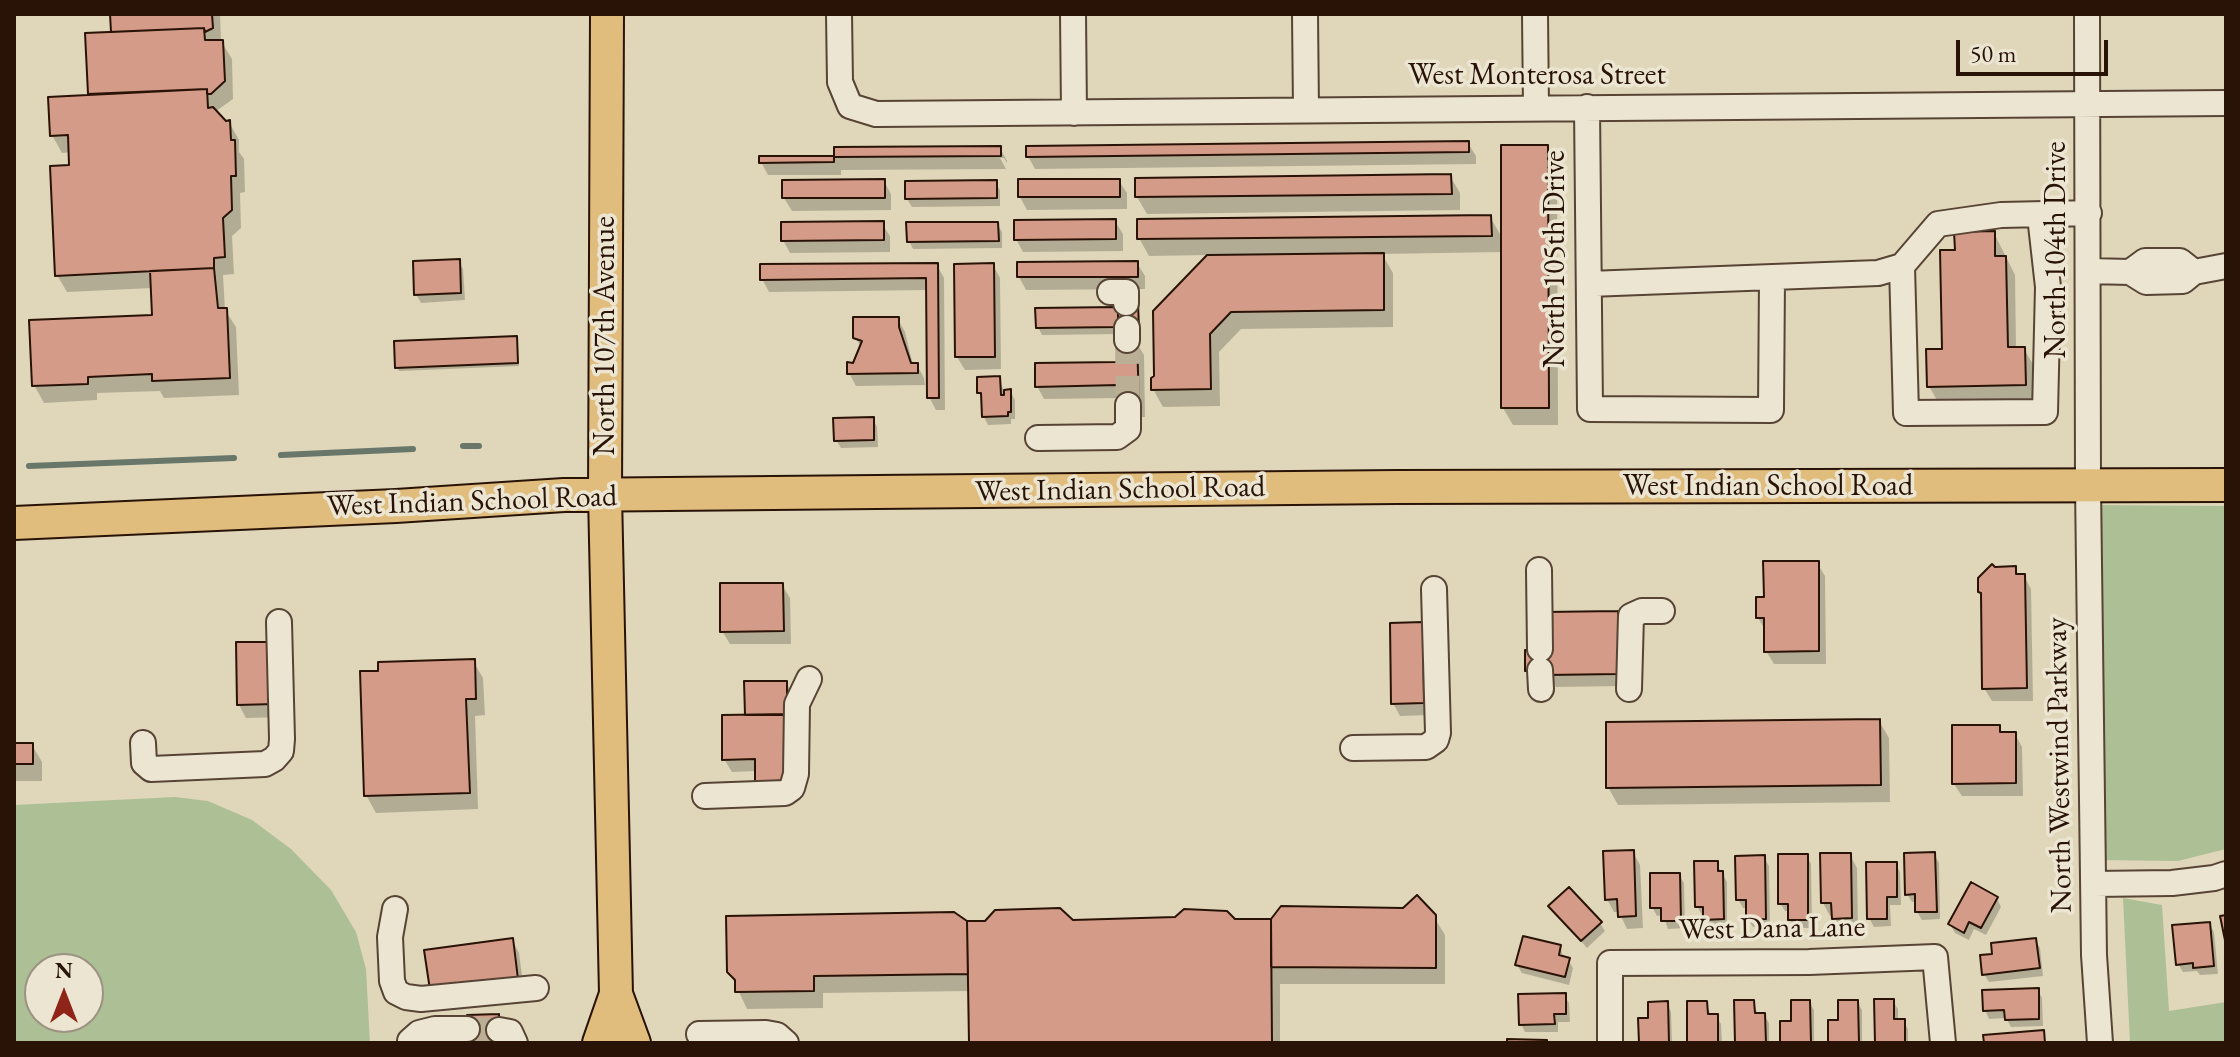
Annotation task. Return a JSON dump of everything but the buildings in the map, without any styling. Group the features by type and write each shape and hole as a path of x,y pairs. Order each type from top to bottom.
{"main road":[{"name":"North 107th Avenue","path":"607,14 605,495 616,994 634,1043"},
{"name":"West Indian School Road","path":"14,523 605,495 1397,487 2226,485"},
{"name":"North 107th Avenue","path":"599,1043 616,994"}],"street":[{"name":"West Monterosa Street","path":"839,14 840,82 850,106 876,114 2226,103"},
{"path":"1073,14 1074,113"},
{"path":"1305,14 1306,110"},
{"name":"North 105th Drive","path":"1535,14 1536,108"},
{"name":"North 104th Drive","path":"2087,14 2088,486"},
{"name":"North 105th Drive","path":"1587,107 1590,409 1771,410 1772,278"},
{"path":"1589,284 1878,273 1902,266 1938,224 2001,215 2089,213"},
{"name":"North 104th Drive","path":"1902,266 1906,413 2045,412 2048,287 2040,216"},
{"path":"2089,271 2130,272 2145,261 2161,271 2180,261 2194,272 2226,266"},
{"path":"1038,438 1117,437 1128,429 1128,405"},
{"name":"North Westwind Parkway","path":"2088,486 2095,969 2100,1043"},
{"path":"1539,570 1540,669"},
{"path":"1353,748 1426,747 1436,740 1434,589"},
{"path":"1629,689 1631,616 1642,611 1662,611"},
{"path":"143,743 144,763 151,769 265,764 274,759 281,751 282,739 279,622"},
{"path":"705,796 785,793 792,788 796,774 797,704 809,679"},
{"path":"2094,884 2172,883 2226,874"},
{"path":"395,909 390,937 392,981 396,992 421,999 536,988"},
{"name":"West Dana Lane","path":"1610,1043 1610,963 1809,962 1935,957 1943,1043"},
{"path":"410,1041 419,1033 435,1029 467,1029"},
{"path":"699,1034 766,1033 777,1035 786,1043"}],"green space":[{"path":"2089,505 2226,506 2226,849 2178,861 2095,860"},
{"path":"175,797 208,801 252,820 291,849 331,890 356,932 366,969 370,1043 15,1043 14,805"},
{"path":"2123,898 2162,905 2169,1011 2226,1002 2226,1043 2130,1043"}],"waterway":[{"path":"463,446 479,446"},
{"path":"281,455 413,449"},
{"path":"29,466 234,458"}],"tunnel":[{"path":"1127,340 1128,405"},
{"path":"467,1029 499,1030"}]}
